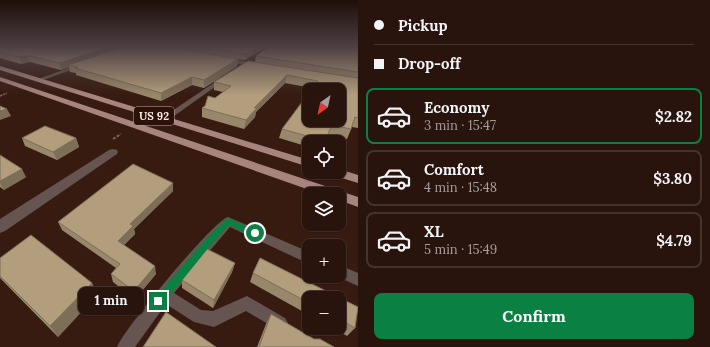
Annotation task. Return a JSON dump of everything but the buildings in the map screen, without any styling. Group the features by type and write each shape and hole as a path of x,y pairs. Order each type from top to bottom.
{"main road":[{"name":"US 92","path":"0,68 302,162"},
{"name":"US 92","path":"0,79 315,187"},
{"path":"346,175 358,179"},
{"path":"346,198 358,202"}],"street":[{"path":"38,80 87,63"},
{"path":"228,63 240,68 268,68"},
{"path":"164,119 246,63"},
{"path":"0,227 113,152"}],"lane":[{"path":"125,347 164,294 206,244 228,221 302,255"},
{"path":"346,274 358,280"},
{"path":"164,294 199,317 214,320 247,303 295,331"}],"route":[{"path":"158,301 206,244 228,221 255,233"}]}
